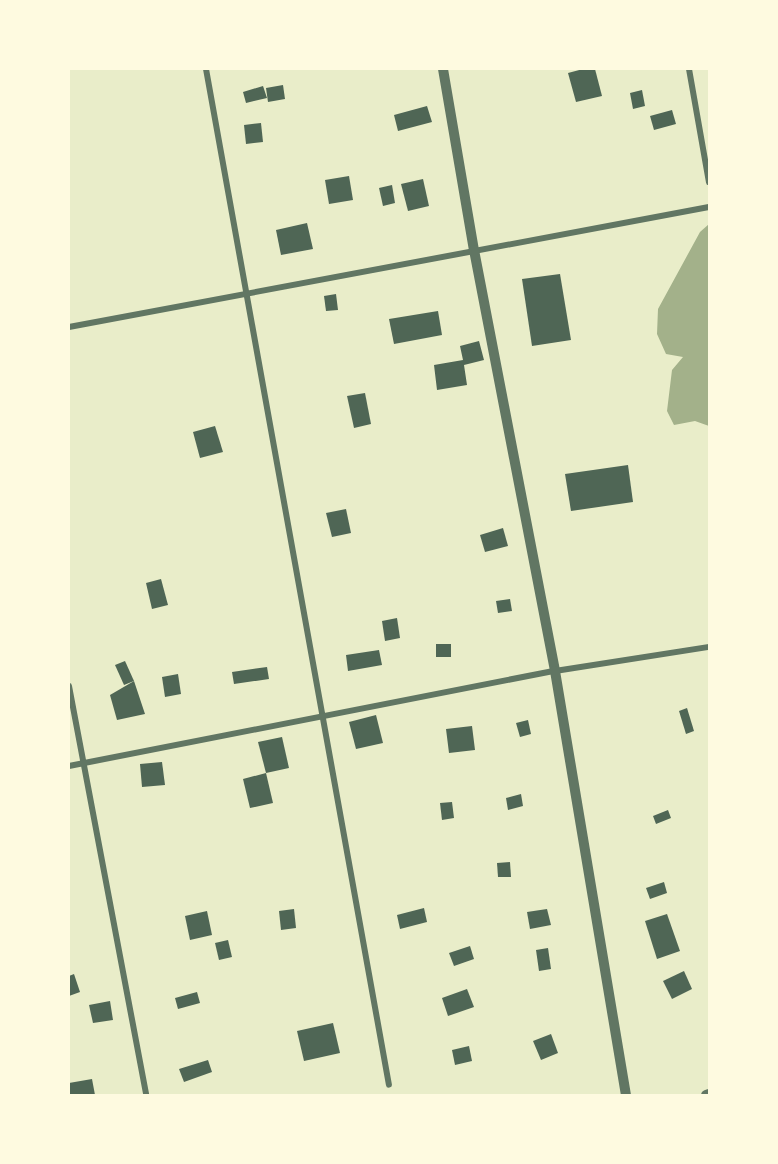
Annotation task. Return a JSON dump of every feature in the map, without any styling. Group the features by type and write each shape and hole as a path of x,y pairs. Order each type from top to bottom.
{"street":[{"path":"206,69 389,1085"},
{"path":"443,69 474,250 555,671 626,1095"},
{"path":"689,69 709,182"},
{"path":"69,327 709,207"},
{"path":"69,766 323,719 555,671 709,647"},
{"path":"69,686 146,1095"}],"shaded area":[{"path":"709,224 709,426 695,421 674,425 667,411 672,370 683,357 666,354 657,334 658,309 700,232"}],"building":[{"path":"595,69 602,96 576,102 568,73"},
{"path":"283,85 285,99 268,102 266,88"},
{"path":"263,86 267,98 246,103 243,92"},
{"path":"642,90 645,106 633,109 630,93"},
{"path":"427,106 432,122 398,131 394,115"},
{"path":"672,110 676,124 654,130 650,116"},
{"path":"261,123 263,142 246,144 244,125"},
{"path":"349,176 353,200 329,204 325,180"},
{"path":"423,179 429,206 408,211 401,184"},
{"path":"392,185 395,203 383,206 379,188"},
{"path":"307,223 313,249 281,255 276,230"},
{"path":"560,274 571,340 532,346 522,279"},
{"path":"336,294 338,310 326,311 324,296"},
{"path":"438,311 442,335 394,344 389,319"},
{"path":"479,341 484,360 464,365 467,385 437,390 434,365 463,360 460,346"},
{"path":"365,393 371,424 354,428 347,396"},
{"path":"215,426 223,452 200,458 193,432"},
{"path":"628,465 633,502 571,511 565,474"},
{"path":"346,509 351,533 332,537 326,513"},
{"path":"503,528 508,546 485,552 480,535"},
{"path":"161,579 168,605 152,609 146,583"},
{"path":"510,599 512,611 498,613 496,601"},
{"path":"397,618 400,638 385,641 382,621"},
{"path":"436,644 451,644 451,657 436,657"},
{"path":"379,650 382,665 348,671 346,655"},
{"path":"125,661 134,681 124,685 115,665"},
{"path":"267,667 269,679 234,684 232,672"},
{"path":"178,674 181,694 165,697 162,677"},
{"path":"134,681 145,714 117,720 110,695"},
{"path":"687,708 694,731 686,734 679,711"},
{"path":"376,715 383,743 356,749 349,722"},
{"path":"528,720 531,734 520,737 516,723"},
{"path":"472,726 475,750 449,753 446,729"},
{"path":"282,737 289,768 266,773 258,742"},
{"path":"162,762 165,785 142,787 140,764"},
{"path":"266,773 273,803 250,808 243,779"},
{"path":"521,794 523,806 508,810 506,798"},
{"path":"452,802 454,818 442,820 440,803"},
{"path":"668,810 671,818 656,824 653,816"},
{"path":"510,862 511,877 498,877 497,863"},
{"path":"664,882 667,893 650,899 646,888"},
{"path":"424,908 427,922 400,929 397,915"},
{"path":"294,909 296,928 281,930 279,911"},
{"path":"547,909 551,925 530,929 527,912"},
{"path":"207,911 212,935 190,940 185,916"},
{"path":"667,914 680,951 657,959 645,921"},
{"path":"228,940 232,957 219,960 215,943"},
{"path":"470,946 474,959 454,966 449,953"},
{"path":"548,948 551,969 539,971 536,950"},
{"path":"684,971 692,989 672,999 663,981"},
{"path":"74,974 80,992 69,996 69,976"},
{"path":"467,989 474,1007 448,1016 442,998"},
{"path":"197,992 200,1003 178,1009 175,998"},
{"path":"110,1001 113,1020 93,1023 89,1005"},
{"path":"333,1023 340,1053 304,1061 297,1031"},
{"path":"551,1034 558,1053 541,1060 533,1041"},
{"path":"469,1046 472,1061 455,1065 452,1050"},
{"path":"208,1060 212,1072 184,1082 179,1069"},
{"path":"92,1079 95,1095 69,1095 69,1083"}]}
